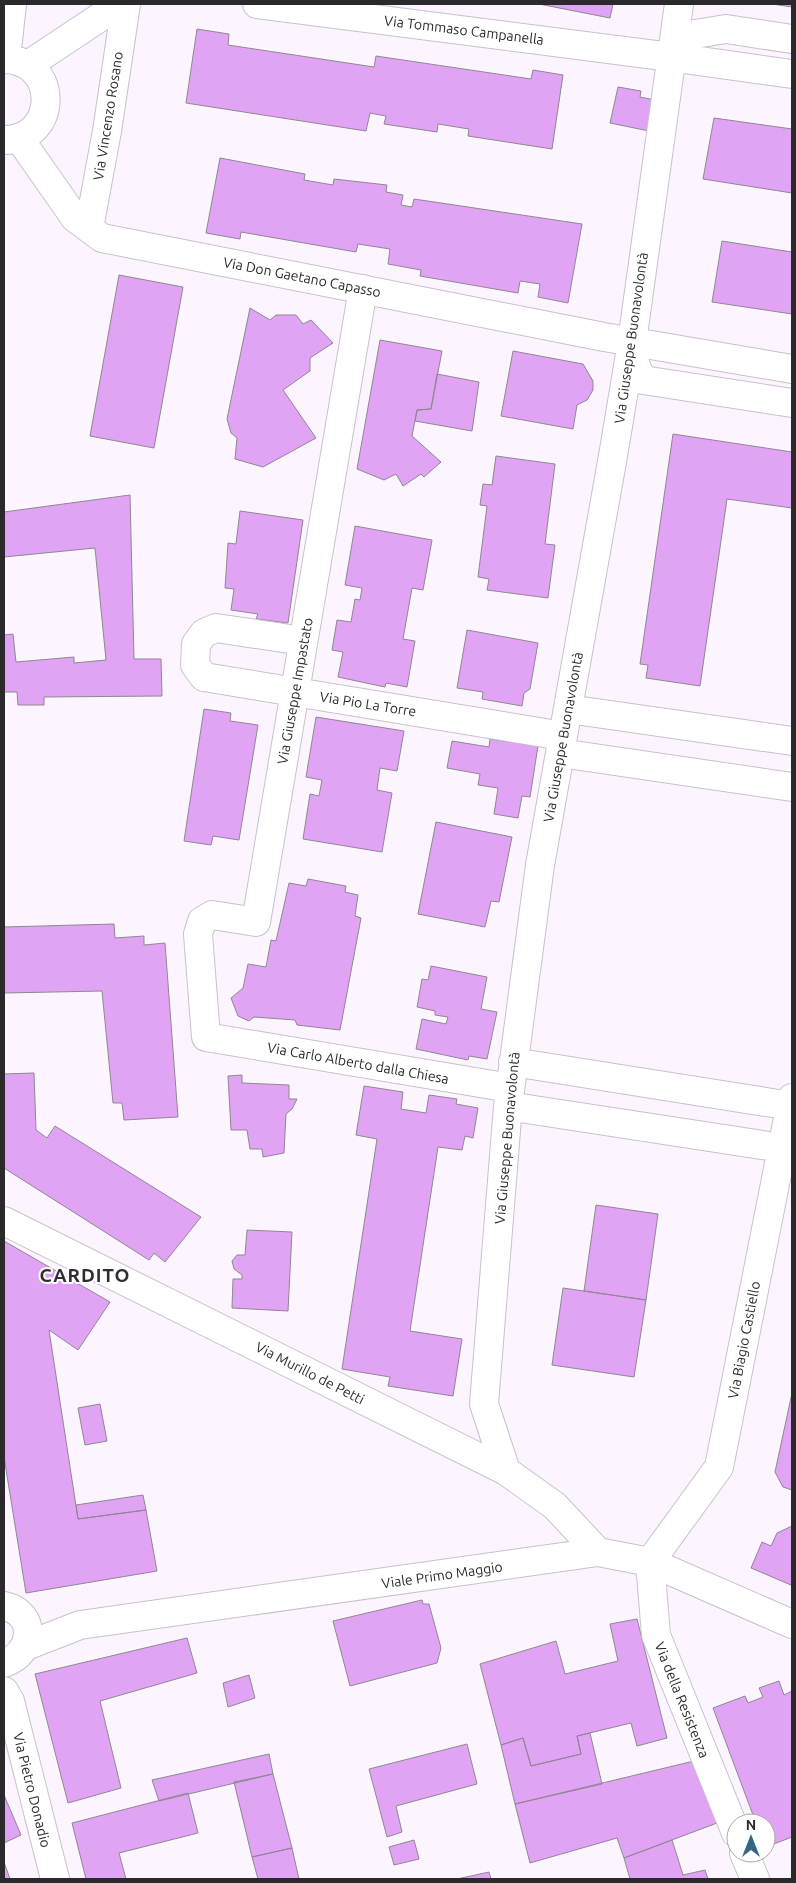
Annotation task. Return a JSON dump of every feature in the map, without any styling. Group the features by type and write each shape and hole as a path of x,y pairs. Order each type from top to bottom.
{"street":[{"path":"12,4 12,60"},
{"path":"12,60 120,4"},
{"name":"Via Vincenzo Rosano","path":"89,228 107,131 126,4"},
{"name":"Via Tommaso Campanella","path":"256,4 792,74"},
{"name":"Via Giuseppe Buonavolontà","path":"506,1471 484,1404 513,1062 540,865 614,456 632,342 679,4"},
{"path":"671,57 695,34 726,29 792,39"},
{"path":"10,144 37,126 44,114 47,101 45,86 38,74 12,60"},
{"name":"Via Don Gaetano Capasso","path":"10,144 75,218 102,238 632,342 792,369"},
{"name":"Via Giuseppe Impastato","path":"206,1037 198,934 202,921 212,915 256,922 363,289"},
{"path":"632,342 636,367 643,380 792,403"},
{"name":"Via Pio La Torre","path":"303,642 216,628 204,633 196,644 195,664 204,677 295,692 792,787"},
{"path":"568,709 792,741"},
{"name":"Via Carlo Alberto dalla Chiesa","path":"206,1037 509,1097 789,1119"},
{"path":"513,1062 789,1119"},
{"name":"Via Biagio Castiello","path":"650,1562 719,1467 789,1119"},
{"name":"Via Murillo de Petti","path":"4,1221 506,1471 555,1506 598,1552"},
{"name":"Viale Primo Maggio","path":"17,1655 80,1625 598,1552 650,1562 792,1624"},
{"name":"Via della Resistenza","path":"650,1562 656,1635 728,1813"},
{"name":"Viale Primo Maggio","path":"10,1607 80,1625"},
{"name":"Via Pietro Donadio","path":"10,1607 27,1628 28,1637 17,1655 7,1696 55,1879"},
{"path":"748,1863 755,1879"}],"building":[{"path":"539,4 613,4 610,18"},
{"path":"772,4 792,4 792,7"},
{"path":"197,29 229,34 228,45 374,67 376,56 531,79 533,70 563,75 552,149 468,136 469,129 438,124 437,132 384,124 386,116 370,113 366,131 186,103"},
{"path":"618,87 641,91 640,97 655,100 649,131 610,123"},
{"path":"714,118 792,129 792,193 703,179"},
{"path":"220,158 305,174 304,180 333,185 334,179 387,185 386,192 403,195 401,205 412,207 414,199 582,224 568,303 538,297 540,284 520,281 518,293 420,276 421,270 388,264 390,249 358,244 356,252 241,232 240,239 206,233"},
{"path":"722,241 792,252 792,314 712,302"},
{"path":"119,275 183,287 154,448 90,436"},
{"path":"250,308 270,320 276,315 296,315 303,324 311,320 333,343 310,358 310,371 283,390 316,438 263,467 235,459 237,438 231,433 227,419"},
{"path":"380,340 442,351 431,409 417,410 412,436 441,462 424,477 421,474 403,486 396,474 384,480 357,469"},
{"path":"513,351 583,364 593,381 593,390 587,400 577,405 573,429 501,416"},
{"path":"437,374 479,382 472,431 415,421 417,410 431,409"},
{"path":"673,434 792,452 792,508 727,499 700,686 646,678 648,665 640,664"},
{"path":"496,456 555,464 545,544 555,545 548,598 487,590 489,579 478,577 487,506 480,505 483,484 492,485"},
{"path":"130,495 134,659 161,659 162,696 44,697 44,705 18,705 17,692 4,692 4,635 13,634 16,662 74,657 74,663 106,660 95,548 4,557 4,512"},
{"path":"240,511 303,520 288,623 256,619 258,614 231,610 234,589 225,588 228,543 236,544"},
{"path":"355,526 432,540 423,590 412,588 403,639 415,641 407,687 386,683 385,687 338,677 343,652 332,650 337,620 351,622 355,599 360,600 362,588 345,585"},
{"path":"467,630 538,643 530,689 524,693 522,706 482,699 483,692 457,688"},
{"path":"204,709 231,713 230,721 258,725 239,840 213,836 211,845 184,841"},
{"path":"316,717 404,731 397,771 380,768 377,790 392,793 382,852 303,839 310,794 319,796 322,780 306,777"},
{"path":"490,739 538,746 530,797 522,796 518,818 494,814 498,788 478,785 480,774 447,768 452,741 489,747"},
{"path":"436,822 512,837 499,902 491,901 485,927 418,914"},
{"path":"308,879 346,886 345,892 358,895 355,916 361,918 340,1030 297,1025 295,1020 254,1017 249,1021 238,1016 231,998 243,988 248,964 266,967 271,940 276,941 289,883 306,886"},
{"path":"114,924 115,938 144,936 144,945 165,943 178,1117 124,1120 122,1103 113,1103 102,991 4,993 4,927"},
{"path":"431,966 487,977 481,1009 497,1012 487,1059 469,1056 468,1060 416,1049 422,1019 446,1024 448,1017 435,1015 435,1011 417,1007 422,979 428,980"},
{"path":"34,1073 36,1130 47,1138 55,1126 201,1217 165,1262 154,1253 149,1260 4,1168 4,1074"},
{"path":"242,1075 242,1083 289,1085 289,1099 297,1099 292,1109 286,1114 284,1153 263,1157 262,1149 250,1149 247,1130 231,1130 228,1076"},
{"path":"364,1086 403,1092 401,1109 426,1113 429,1095 457,1099 456,1104 478,1108 473,1138 465,1136 462,1150 438,1147 410,1331 462,1339 453,1396 388,1386 390,1377 342,1369 377,1139 356,1135"},
{"path":"596,1205 658,1214 646,1300 584,1291"},
{"path":"247,1230 292,1232 288,1311 232,1308 233,1279 242,1279 242,1275 234,1269 232,1261 237,1255 245,1255"},
{"path":"4,1241 110,1302 78,1350 49,1330 78,1519 146,1510 157,1571 26,1593 4,1457"},
{"path":"563,1288 646,1300 634,1377 552,1365"},
{"path":"792,1393 792,1490 783,1487 775,1472"},
{"path":"100,1404 107,1441 85,1445 78,1408"},
{"path":"143,1495 146,1510 78,1519 76,1505"},
{"path":"792,1526 791,1585 751,1568 762,1542 771,1546 777,1533"},
{"path":"422,1600 423,1604 429,1604 441,1648 437,1663 350,1686 333,1621"},
{"path":"637,1619 667,1738 637,1746 631,1723 577,1736 581,1754 531,1766 523,1738 501,1745 480,1664 556,1641 565,1674 618,1661 610,1624"},
{"path":"187,1638 197,1673 100,1701 121,1788 68,1803 35,1674"},
{"path":"249,1675 255,1698 228,1707 223,1683"},
{"path":"779,1681 784,1695 792,1691 792,1837 776,1843 776,1813 752,1813 713,1708 745,1696 748,1703 763,1697 759,1688"},
{"path":"590,1733 602,1784 515,1804 501,1745 523,1738 531,1766 581,1754 577,1736"},
{"path":"467,1744 477,1784 396,1806 402,1832 387,1837 369,1769"},
{"path":"269,1754 273,1774 159,1801 152,1780"},
{"path":"694,1761 717,1823 624,1858 617,1838 530,1863 515,1804"},
{"path":"273,1774 292,1848 252,1857 234,1782"},
{"path":"188,1793 198,1833 119,1853 126,1879 86,1879 72,1823"},
{"path":"4,1795 21,1835 4,1843"},
{"path":"414,1840 419,1859 394,1865 389,1847"},
{"path":"672,1840 683,1875 705,1870 708,1879 630,1879 624,1858"},
{"path":"292,1848 299,1879 258,1879 252,1857"},
{"path":"4,1862 10,1879 4,1879"},
{"path":"489,1872 491,1879 457,1879"}],"district":[{"name":"CARDITO","path":"85,1275"}]}
